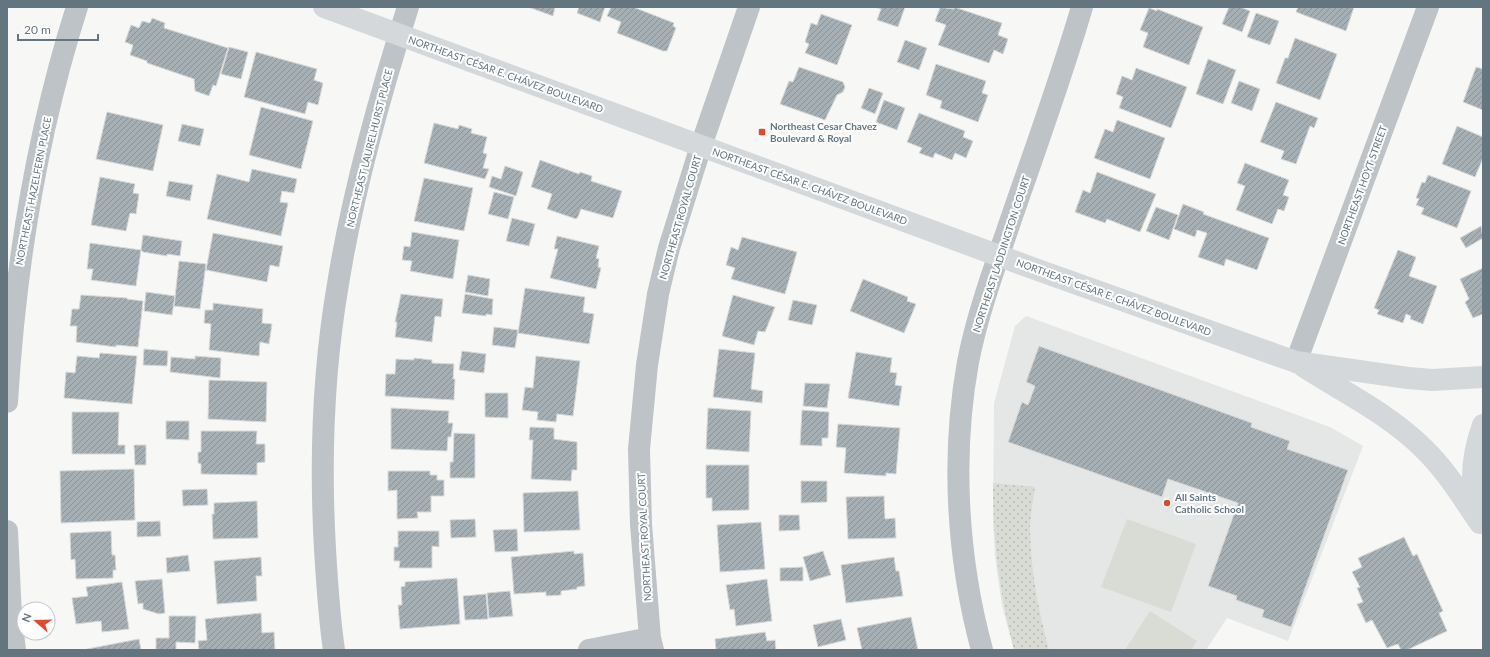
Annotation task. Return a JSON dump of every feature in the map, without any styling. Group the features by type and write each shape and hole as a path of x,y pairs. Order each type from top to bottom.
{"main road":[{"name":"NORTHEAST CÉSAR E. CHÁVEZ BOULEVARD","path":"324,7 700,146 1296,362 1432,380 1483,377"},
{"name":"NORTHEAST CÉSAR E. CHÁVEZ BOULEVARD","path":"1296,362 1389,420 1409,435 1448,475 1482,527"},
{"path":"1482,527 1475,503 1472,482 1473,460 1483,425"}],"street":[{"name":"NORTHEAST HAZELFERN PLACE","path":"7,402 18,267 29,202 42,138 77,7"},
{"name":"NORTHEAST LAURELHURST PLACE","path":"334,650 327,585 322,474 330,346 338,285 349,222 363,160 408,7"},
{"name":"NORTHEAST ROYAL COURT","path":"652,644 641,524 639,449 647,364 658,294 669,248 700,146 749,7"},
{"name":"NORTHEAST LADDINGTON COURT","path":"982,650 968,586 963,550 960,508 960,436 968,363 986,294 1048,113 1082,7"},
{"name":"NORTHEAST HOYT STREET","path":"1296,362 1428,7"},
{"path":"7,531 11,617 15,650"},
{"path":"589,650 652,644"}],"shaded area":[{"name":"All Saints Catholic School","path":"1026,316 1330,427 1363,446 1288,641 1227,618 1206,650 1014,650 1002,606 995,557 993,523 994,403 1015,326"},
{"path":"993,483 1035,487 1030,524 1031,556 1041,619 1049,650 1014,650 1004,608 998,567 994,526"},
{"path":"1127,519 1196,544 1171,612 1101,587"},
{"path":"1150,611 1197,641 1191,650 1125,650"}],"building":[{"path":"528,7 555,7 553,16"},
{"path":"579,7 605,7 600,22 577,13"},
{"path":"611,7 633,7 674,23 673,26 676,28 667,51 663,51 617,33 621,22 607,16"},
{"path":"874,7 905,7 898,27 877,20 881,9"},
{"path":"937,7 954,9 954,7 1002,23 998,35 1008,39 1003,54 994,50 989,63 938,45 946,25 935,21 940,8"},
{"path":"1229,7 1240,7 1250,11 1242,32 1222,24"},
{"path":"1298,7 1354,7 1346,31 1296,12"},
{"path":"1149,8 1157,11 1157,9 1203,27 1189,65 1143,47 1148,33 1140,30"},
{"path":"1256,13 1279,21 1270,45 1247,37"},
{"path":"821,14 852,25 837,65 805,53 809,44 805,42 811,23 817,25"},
{"path":"152,18 165,23 164,28 228,48 216,86 213,85 209,96 195,91 194,79 147,63 147,61 130,55 133,45 125,42 131,25 139,28 142,21 150,23"},
{"path":"1295,38 1337,54 1320,100 1276,83 1285,58 1288,58"},
{"path":"905,40 927,48 919,70 897,62"},
{"path":"229,47 248,52 241,79 221,74"},
{"path":"256,52 317,69 314,80 323,83 318,105 308,102 305,114 244,97"},
{"path":"1208,59 1236,70 1223,104 1196,94"},
{"path":"936,64 986,81 982,93 988,95 978,122 940,108 942,101 926,95"},
{"path":"799,67 843,82 845,87 843,92 837,95 825,120 780,104 789,81 793,82"},
{"path":"1476,67 1483,69 1483,110 1463,102"},
{"path":"1136,68 1187,87 1171,128 1119,108 1123,97 1116,94 1122,76 1132,80"},
{"path":"1239,81 1260,89 1252,111 1231,103"},
{"path":"869,88 883,93 875,114 861,108"},
{"path":"884,100 905,108 897,130 876,122"},
{"path":"1276,102 1318,118 1314,128 1310,126 1296,164 1281,159 1284,151 1260,142"},
{"path":"261,107 313,121 301,169 249,155"},
{"path":"107,112 163,125 153,171 96,159"},
{"path":"919,113 965,131 963,137 973,141 966,158 955,153 952,160 935,153 933,158 919,153 922,148 907,142"},
{"path":"1117,120 1165,138 1150,179 1094,158 1105,129 1113,132"},
{"path":"434,123 458,129 459,125 472,129 471,133 487,137 483,153 487,154 483,168 489,169 485,179 424,163"},
{"path":"182,124 204,129 200,146 178,141"},
{"path":"1457,126 1483,137 1483,158 1475,177 1442,164"},
{"path":"540,160 579,174 580,172 592,176 591,181 622,191 613,218 581,209 576,219 547,209 552,194 531,187"},
{"path":"1245,163 1289,180 1283,195 1289,197 1284,211 1278,209 1272,224 1236,210 1245,186 1237,183"},
{"path":"505,166 523,172 516,196 489,187 492,176 501,179"},
{"path":"252,169 297,179 294,193 282,191 280,202 288,203 281,236 207,219 217,174 249,182"},
{"path":"1097,172 1156,194 1140,232 1107,219 1105,223 1075,212 1083,190 1090,193"},
{"path":"1428,175 1471,191 1457,228 1421,214 1424,208 1416,205 1419,199 1416,198 1422,182 1425,183"},
{"path":"100,177 135,184 133,193 139,194 136,214 130,213 126,231 91,225"},
{"path":"424,178 473,188 464,231 414,221"},
{"path":"169,181 193,185 190,201 166,196"},
{"path":"494,192 514,197 508,219 488,214"},
{"path":"1183,204 1204,212 1203,214 1269,238 1257,270 1226,259 1224,266 1198,257 1207,233 1197,230 1195,237 1174,229"},
{"path":"1156,207 1178,215 1169,240 1146,231"},
{"path":"512,218 535,224 529,246 506,241"},
{"path":"1481,226 1483,238 1466,248 1460,238"},
{"path":"412,232 459,240 453,279 410,271 412,261 402,260 404,246 410,247"},
{"path":"213,233 283,246 279,267 270,265 267,282 206,270"},
{"path":"143,235 182,241 180,256 167,254 167,256 143,252 141,250"},
{"path":"557,236 599,246 596,258 599,259 598,267 601,268 596,289 550,278 558,249 554,249"},
{"path":"742,237 797,252 785,294 731,279 735,268 726,265 731,247 738,250"},
{"path":"90,243 141,250 136,286 91,280 93,269 87,269"},
{"path":"1398,250 1416,257 1409,276 1437,286 1423,324 1410,319 1411,316 1406,314 1403,323 1377,314 1379,310 1374,308"},
{"path":"179,261 206,264 200,309 174,306"},
{"path":"1483,268 1483,314 1473,318 1465,302 1469,299 1460,279"},
{"path":"468,275 490,279 488,296 465,292"},
{"path":"863,279 908,297 907,301 916,304 904,333 850,311"},
{"path":"525,288 585,297 583,312 594,314 589,344 518,333"},
{"path":"146,292 175,296 172,315 144,311"},
{"path":"401,294 443,299 441,317 435,316 432,342 395,337 397,322 395,322"},
{"path":"465,294 493,299 492,315 486,314 486,316 462,313"},
{"path":"81,295 127,298 143,301 138,347 116,345 116,347 76,342 77,326 70,326 72,309 79,309"},
{"path":"733,295 775,307 765,332 758,331 754,345 722,336"},
{"path":"793,300 817,305 812,325 788,320"},
{"path":"213,303 263,309 262,323 272,324 269,344 260,342 259,356 209,350 211,324 204,323 205,310 213,310"},
{"path":"494,327 518,330 515,348 492,345"},
{"path":"1039,346 1252,423 1251,427 1290,441 1287,449 1348,470 1291,627 1262,617 1264,610 1236,600 1237,596 1208,586 1238,503 1168,479 1162,497 1008,442 1022,402 1028,405 1035,386 1026,382"},
{"path":"144,349 168,351 167,366 143,365"},
{"path":"719,349 755,353 751,389 763,391 762,403 713,397"},
{"path":"462,351 486,354 484,373 459,370"},
{"path":"856,352 892,358 890,372 897,373 895,385 902,386 899,406 848,398"},
{"path":"100,353 137,356 132,404 64,398 66,372 75,373 77,356 99,358"},
{"path":"195,356 221,358 220,378 170,372 171,357 195,359"},
{"path":"536,356 580,361 573,416 557,414 556,422 537,420 538,412 522,410 525,387 533,388"},
{"path":"414,358 432,360 432,363 454,364 454,400 385,396 386,374 395,374 396,359 414,360"},
{"path":"209,380 267,382 266,422 208,419"},
{"path":"805,383 830,384 827,408 803,406"},
{"path":"485,393 508,393 508,418 485,417"},
{"path":"391,408 449,411 448,423 453,423 451,437 448,437 447,451 391,449"},
{"path":"708,408 751,411 749,452 706,449"},
{"path":"802,410 829,412 828,438 822,438 822,446 800,445"},
{"path":"72,412 119,412 118,445 125,445 125,454 72,454"},
{"path":"166,421 189,421 189,440 166,439"},
{"path":"838,424 900,428 896,474 886,473 886,476 844,473 846,448 836,447"},
{"path":"530,427 554,428 554,439 577,442 577,470 572,470 571,481 531,479 533,440 529,440"},
{"path":"201,431 257,431 256,444 265,444 265,462 257,463 257,475 201,474 201,464 198,463 198,452 201,452"},
{"path":"454,433 475,434 475,478 450,478 450,462 453,462"},
{"path":"134,445 146,445 146,465 135,465"},
{"path":"706,465 749,465 749,510 712,511 712,498 706,498"},
{"path":"134,469 135,520 61,523 60,471"},
{"path":"388,471 430,471 430,475 437,475 437,480 444,480 444,496 431,496 431,512 417,512 418,518 397,519 397,490 388,491"},
{"path":"801,481 827,481 827,502 801,503"},
{"path":"207,489 208,505 183,506 182,490"},
{"path":"578,491 580,530 524,532 523,493"},
{"path":"884,496 885,519 895,518 896,538 848,539 846,497"},
{"path":"257,501 258,538 213,539 212,514 214,514 214,503"},
{"path":"779,515 799,515 800,530 779,531"},
{"path":"475,519 476,537 451,538 450,520"},
{"path":"160,521 161,536 137,537 137,522"},
{"path":"761,522 765,569 720,572 717,525"},
{"path":"517,529 518,551 495,552 493,530"},
{"path":"111,531 112,555 115,555 116,570 113,570 113,578 76,579 75,559 71,560 70,533"},
{"path":"398,531 439,531 439,547 432,546 432,568 399,568 400,561 394,561 394,547 398,547"},
{"path":"1404,537 1413,556 1417,554 1443,611 1439,613 1447,631 1407,650 1401,650 1398,644 1387,648 1372,620 1366,623 1357,604 1363,602 1357,588 1360,587 1352,572 1362,567 1358,558"},
{"path":"574,551 574,554 583,553 585,586 577,587 577,589 561,591 561,595 546,596 546,592 514,594 511,557"},
{"path":"823,551 831,575 810,581 803,557"},
{"path":"188,555 190,571 167,573 166,558"},
{"path":"261,557 262,576 256,576 257,601 217,604 214,561"},
{"path":"894,557 896,571 899,571 903,596 846,603 841,565"},
{"path":"803,567 803,581 780,581 780,568"},
{"path":"457,578 460,624 400,629 398,605 402,605 401,587 405,586 405,582"},
{"path":"162,579 165,613 159,614 143,609 143,603 138,604 135,581"},
{"path":"767,579 772,621 736,626 734,609 730,610 726,585"},
{"path":"122,582 129,629 102,632 101,621 76,624 72,598 88,596 86,587"},
{"path":"510,591 513,616 489,618 487,593"},
{"path":"486,594 488,619 465,620 463,596"},
{"path":"261,613 262,633 274,632 275,650 199,650 198,641 207,640 205,619"},
{"path":"169,616 196,616 195,643 176,642 176,650 156,650 156,638 169,638"},
{"path":"911,617 918,650 862,650 857,628"},
{"path":"841,619 846,640 818,647 813,625"},
{"path":"765,632 767,641 775,640 776,650 716,650 715,639"},
{"path":"139,639 141,650 87,650 87,649"}],"place":[{"name":"Northeast Cesar Chavez Boulevard & Royal","path":"762,132"},
{"name":"All Saints Catholic School","path":"1167,503"}]}
